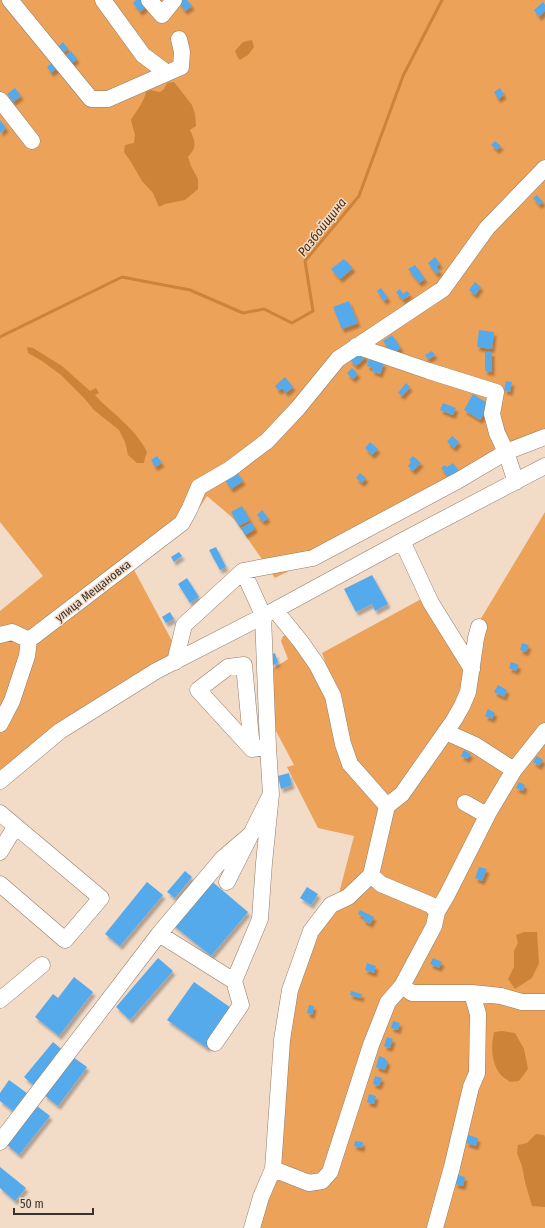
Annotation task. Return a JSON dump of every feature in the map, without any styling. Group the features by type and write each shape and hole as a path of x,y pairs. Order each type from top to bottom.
{"street":[{"path":"10,0 91,99 108,99 181,67 182,52 180,39"},
{"path":"103,0 143,55 167,74"},
{"path":"149,0 162,15 174,0"},
{"path":"0,100 32,141"},
{"path":"356,346 442,289 487,228 545,168"},
{"path":"356,346 428,371 496,392 492,414 497,433 506,452 516,482"},
{"name":"улица Мещановка","path":"30,640 182,523 199,487 230,469 267,441 298,408 338,359 356,346"},
{"path":"175,662 184,625 243,571 313,558 459,480 506,452 545,436"},
{"path":"0,781 60,731 156,671 402,540 545,466"},
{"path":"402,540 431,604 472,669"},
{"path":"243,571 269,612 301,642 317,665 333,696 343,744 350,764 387,806"},
{"path":"215,1043 241,1005 234,981 260,919 271,794 268,747 269,612"},
{"path":"252,1228 261,1197 273,1169 282,1040 290,990 311,931 331,905 348,897 371,875 387,806 402,794 454,720 468,692 479,626"},
{"path":"0,635 12,632 30,640 27,656 12,701 0,724"},
{"path":"244,665 252,749 198,690 228,667 244,665"},
{"path":"273,1169 309,1182 322,1181 330,1172 370,1045 388,1002 402,986 434,926 436,912 447,895 489,812 514,770 545,731"},
{"path":"446,732 475,745 514,770"},
{"path":"252,749 268,747"},
{"path":"226,882 271,794"},
{"path":"465,803 483,812 489,812"},
{"path":"0,814 102,898 65,940 0,884"},
{"path":"0,852 15,827"},
{"path":"0,1142 159,934 223,858 250,835"},
{"path":"371,875 380,884 431,905 436,912"},
{"path":"159,934 234,981"},
{"path":"0,1000 42,965"},
{"path":"402,986 412,993 472,993 501,996 522,1002 545,1002"},
{"path":"435,1228 452,1167 471,1087 477,1073 478,1014 472,993"}],"shaded area":[{"path":"0,0 545,0 545,442 275,578 234,519 207,496 190,522 133,568 179,654 0,771 0,611 43,576 0,522"},
{"path":"252,40 254,47 248,55 240,60 235,51 243,42"},
{"path":"174,82 192,105 195,114 196,126 190,130 195,144 188,157 198,179 198,189 185,200 165,204 159,207 153,193 142,181 124,152 125,145 134,143 135,135 131,120 142,103 146,92 150,90 160,92 164,89 167,83"},
{"path":"27,347 33,348 62,366 90,391 96,388 99,393 95,395 128,426 144,446 147,452 144,463 137,463 128,455 125,442 119,430 94,410 61,375 28,353"},
{"path":"545,512 545,1228 256,1228 284,1074 302,952 337,901 354,836 318,828 287,767 294,765 276,731 271,670 288,659 281,641 283,636 288,635 306,655 351,753 336,692 322,653 425,597 459,655"},
{"path":"524,932 537,932 539,963 532,978 515,989 508,979 514,967 514,951 518,943 516,935"},
{"path":"502,1031 515,1033 524,1049 528,1069 519,1081 510,1082 501,1075 493,1059 492,1042 494,1032"},
{"path":"536,1134 544,1135 545,1137 545,1207 532,1206 522,1166 517,1153 518,1145 527,1143"}],"building":[{"path":"136,0 142,0 147,6 140,12 133,3"},
{"path":"181,0 187,0 192,6 185,11 178,2"},
{"path":"543,2 545,5 545,11 539,17 534,10"},
{"path":"63,42 68,49 62,54 57,48"},
{"path":"71,51 77,59 71,64 64,57"},
{"path":"57,59 61,65 51,73 47,67"},
{"path":"15,88 21,96 13,102 7,94"},
{"path":"500,88 504,95 498,99 494,92"},
{"path":"0,120 6,128 0,133"},
{"path":"495,141 501,146 497,150 491,145"},
{"path":"537,195 543,202 539,205 533,198"},
{"path":"435,257 440,264 436,267 440,271 436,274 428,263"},
{"path":"344,259 353,268 340,279 331,269"},
{"path":"415,265 425,279 419,283 408,269"},
{"path":"475,282 481,287 475,295 469,290"},
{"path":"381,288 388,298 384,301 377,291"},
{"path":"400,289 403,294 407,291 410,294 403,300 396,292"},
{"path":"349,301 358,323 342,329 333,307"},
{"path":"479,330 494,332 492,349 477,347"},
{"path":"392,335 401,348 392,354 383,341"},
{"path":"360,351 366,357 356,366 350,360"},
{"path":"432,351 435,355 428,359 425,355"},
{"path":"485,352 492,352 492,372 485,371"},
{"path":"369,359 384,363 380,374 372,371 373,368 367,366"},
{"path":"352,368 358,374 353,379 347,373"},
{"path":"285,377 293,387 286,393 282,388 279,391 275,386"},
{"path":"506,381 512,382 510,392 504,390"},
{"path":"406,383 410,387 402,396 398,393"},
{"path":"473,394 490,405 480,420 464,410"},
{"path":"443,403 456,408 453,415 440,410"},
{"path":"452,436 459,442 454,448 447,442"},
{"path":"370,442 378,449 372,455 365,448"},
{"path":"157,456 162,463 155,467 151,460"},
{"path":"413,456 421,463 413,471 408,466 411,462 409,460"},
{"path":"453,463 458,470 449,478 441,468 445,465 447,467"},
{"path":"237,472 243,481 231,489 225,480"},
{"path":"360,473 366,478 362,483 356,478"},
{"path":"242,506 250,520 239,526 231,512"},
{"path":"262,510 268,518 263,522 257,515"},
{"path":"252,522 255,529 245,535 241,528"},
{"path":"216,547 226,567 220,570 209,550"},
{"path":"179,552 182,556 174,562 171,557"},
{"path":"372,575 388,604 375,611 372,604 356,612 344,589"},
{"path":"187,578 199,597 190,603 178,584"},
{"path":"170,612 174,619 166,623 162,617"},
{"path":"522,643 529,645 526,652 520,650"},
{"path":"275,653 278,663 273,665 269,655"},
{"path":"511,662 519,665 516,671 509,668"},
{"path":"498,685 507,690 504,697 494,692"},
{"path":"488,709 495,713 492,719 485,716"},
{"path":"464,750 471,754 467,759 461,756"},
{"path":"537,756 543,760 539,766 533,762"},
{"path":"289,773 292,785 281,789 278,776"},
{"path":"519,782 525,785 523,791 516,788"},
{"path":"479,867 487,869 482,881 475,878"},
{"path":"185,871 192,877 175,898 167,892"},
{"path":"209,879 248,912 211,956 172,924"},
{"path":"147,882 163,895 120,946 105,934"},
{"path":"307,887 318,894 311,905 300,898"},
{"path":"360,910 374,917 370,924 363,920 364,917 358,914"},
{"path":"158,958 173,971 130,1020 116,1007"},
{"path":"433,958 442,962 439,968 430,964"},
{"path":"367,963 376,966 374,973 365,970"},
{"path":"74,977 93,992 59,1036 35,1017 53,994 58,998"},
{"path":"194,982 234,1010 207,1048 167,1020"},
{"path":"351,991 362,994 361,998 350,995"},
{"path":"309,1005 314,1006 312,1015 307,1013"},
{"path":"393,1021 400,1023 398,1030 391,1028"},
{"path":"387,1037 393,1039 390,1048 384,1046"},
{"path":"53,1042 66,1053 38,1089 24,1077"},
{"path":"379,1056 388,1061 385,1070 376,1067"},
{"path":"73,1057 87,1067 58,1106 44,1095"},
{"path":"375,1076 382,1078 379,1086 373,1084"},
{"path":"9,1080 31,1096 17,1114 0,1101 0,1093"},
{"path":"369,1094 376,1096 374,1104 367,1102"},
{"path":"37,1106 50,1116 19,1155 6,1144"},
{"path":"468,1135 478,1138 476,1146 466,1143"},
{"path":"355,1141 363,1142 362,1148 354,1146"},
{"path":"0,1167 26,1188 15,1201 0,1188"},
{"path":"458,1175 465,1177 463,1186 455,1184"}],"waterway":[{"name":"Разбойщина","path":"0,337 122,277 190,290 243,313 264,309 292,323 313,311 305,261 359,196 403,76 442,0"}]}
